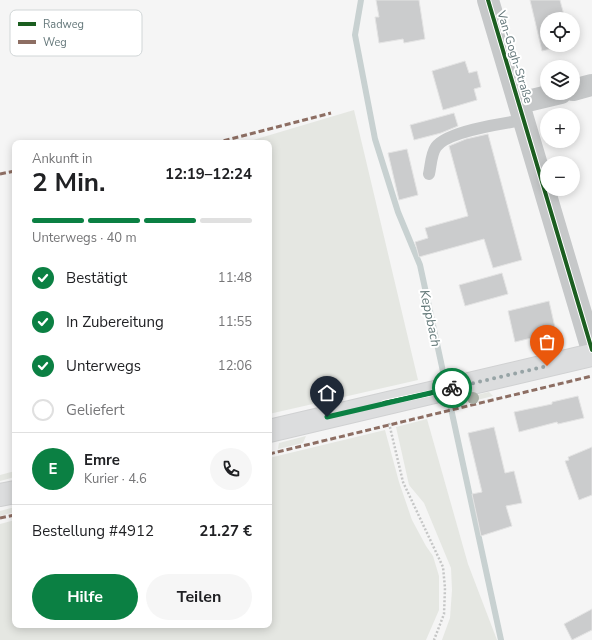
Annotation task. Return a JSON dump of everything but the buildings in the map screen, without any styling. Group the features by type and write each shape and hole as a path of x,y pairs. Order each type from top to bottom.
{"main road":[{"path":"272,430 384,403 592,356"},
{"path":"0,495 12,493"}],"street":[{"name":"Van-Gogh-Straße","path":"488,0 592,350"},
{"path":"580,89 592,86"},
{"name":"Van-Gogh-Straße","path":"521,112 546,100"}],"lane":[{"path":"429,174 433,151 445,138 485,127 521,112"}],"path":[{"path":"384,403 403,482 443,567 445,588 444,614 434,640"}],"shaded area":[{"path":"354,110 418,380 272,413 272,140 253,140"},
{"path":"489,392 493,396 457,405 456,400"},
{"path":"427,419 468,564 497,640 442,640 450,618 452,590 451,568 424,503 409,485 396,427"},
{"path":"385,430 399,482 412,520 433,556 439,576 439,610 426,640 0,640 0,524 12,521 12,628 272,628 272,457"},
{"path":"306,436 303,443 278,449 279,443"},
{"path":"12,472 12,478 0,481 0,475"},
{"path":"12,508 12,513 0,516 0,511"}],"waterway":[{"name":"Keppbach","path":"361,0 355,35 375,139 398,212 420,265 501,640"}],"marked path":[{"path":"227,140 331,113"},
{"path":"0,174 12,172"},
{"path":"272,453 592,376"},
{"path":"0,518 12,516"}],"cycle path":[{"path":"488,0 592,350"},
{"path":"384,403 436,392"}],"way so far":[{"path":"452,388 547,366"}],"route":[{"path":"327,417 452,388"}]}
